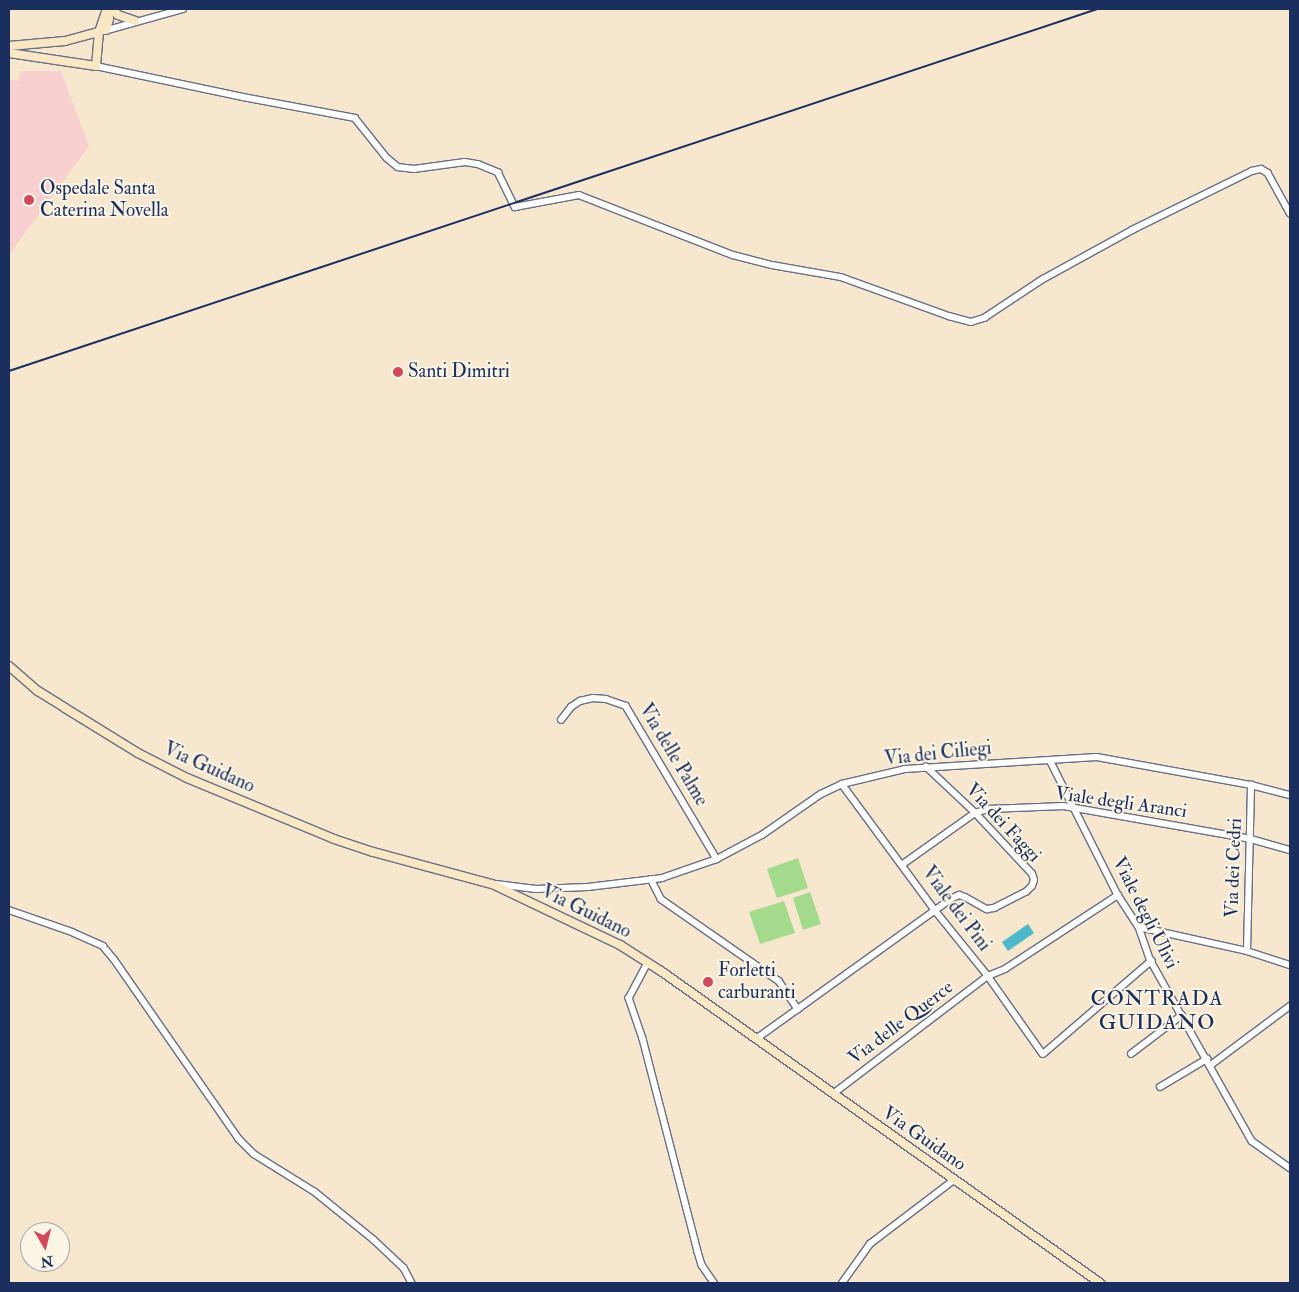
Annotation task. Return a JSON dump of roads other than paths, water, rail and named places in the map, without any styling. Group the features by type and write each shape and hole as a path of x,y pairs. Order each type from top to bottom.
{"main road":[{"path":"9,53 34,59 96,66 102,31 109,9 118,15 135,21"},
{"path":"9,46 65,41 102,31"},
{"name":"Via Guidano","path":"9,666 38,691 65,708 138,752 187,778 334,839 373,852 492,884 620,945 1100,1283"}],"street":[{"path":"102,31 184,9"},
{"path":"96,66 355,118 387,158 398,167 414,169 465,162 478,164 498,172 515,207 520,208 570,195 579,195 733,255 772,265 841,277 949,316 971,322 984,318 1043,279 1124,234 1252,170 1261,169 1268,173 1290,213"},
{"name":"Via delle Palme","path":"561,720 571,707 580,701 593,698 606,699 626,706 717,859"},
{"name":"Via dei Ciliegi","path":"492,884 536,889 588,887 662,878 717,859 762,835 821,794 842,784 905,769 1097,757 1290,795"},
{"name":"Viale degli Ulivi","path":"1050,760 1118,894 1139,928 1152,961 1252,1141 1290,1168"},
{"name":"Via dei Faggi","path":"926,767 975,813 1032,874 1034,880 1026,892 994,908 987,909 959,895 934,909"},
{"name":"Viale dei Pini","path":"842,784 903,864 934,909 988,976 1043,1054 1152,961"},
{"name":"Via dei Cedri","path":"1247,952 1251,786"},
{"name":"Viale degli Aranci","path":"903,864 975,813 989,809 1075,808 1251,839 1290,850"},
{"path":"651,879 661,899 779,981 798,1009"},
{"name":"Via delle Querce","path":"833,1094 988,976 1005,969 1118,894"},
{"path":"756,1039 928,916 934,909"},
{"path":"9,910 72,932 103,946 120,967 239,1139 254,1154 315,1192 373,1239 404,1268 412,1283"},
{"path":"1139,928 1247,952 1290,965"},
{"path":"648,963 630,998 644,1038 698,1252 702,1265 714,1283"},
{"path":"1211,1065 1290,1006"},
{"path":"1131,1054 1182,1015"},
{"path":"1160,1087 1207,1059"},
{"path":"842,1283 870,1244 954,1180"}],"water":[{"path":"1028,924 1034,933 1008,951 1002,942"}],"railway":[{"path":"9,371 1097,9"}],"place":[{"name":"Ospedale Santa Caterina Novella","path":"29,200"},
{"name":"Santi Dimitri","path":"398,372"},
{"name":"Forletti carburanti","path":"708,982"}],"district":[{"name":"CONTRADA GUIDANO","path":"1157,1011"}]}
